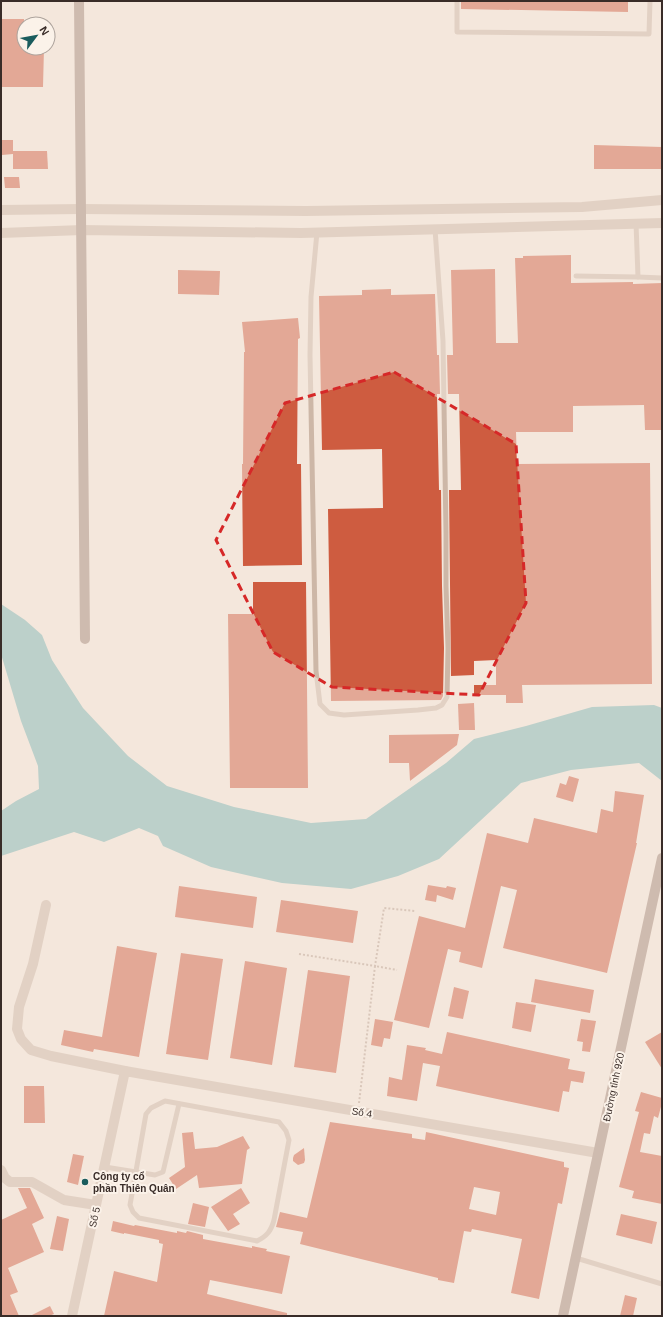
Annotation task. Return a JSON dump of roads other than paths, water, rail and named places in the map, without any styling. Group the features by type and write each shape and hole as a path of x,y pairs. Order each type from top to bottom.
{"main road":[{"path":"79,1 85,639"},
{"name":"Đường tỉnh 920","path":"563,1316 660,877 662,858"}],"street":[{"path":"1,210 81,209 321,211 582,207 662,200"},
{"path":"1,233 82,230 317,232 662,223"},
{"name":"Số 4","path":"46,905 33,964 19,1007 18,1029 21,1039 31,1050 51,1056 125,1071 598,1153"},
{"name":"Số 5","path":"72,1316 125,1071"},
{"path":"1,1170 5,1178 10,1182 32,1182 64,1200 96,1205"}],"lane":[{"path":"457,1 457,32 649,34 650,1"},
{"path":"636,224 638,277"},
{"path":"317,232 311,297 310,355 316,671 320,704 330,713 344,715 436,708 442,705 447,697 448,648 443,341 435,229"},
{"path":"576,276 662,278"},
{"path":"165,1101 279,1122 286,1131 289,1140 271,1230 264,1238 257,1241 139,1218 133,1212 130,1205 136,1173 146,1114 151,1108 165,1101"},
{"path":"104,1167 155,1175 163,1172 179,1104"},
{"path":"576,1258 662,1284"}],"water":[{"path":"1,604 25,620 42,635 52,660 83,708 128,756 167,786 234,807 311,823 366,819 446,763 474,739 592,707 654,705 662,708 662,781 639,763 571,770 521,783 439,859 398,876 351,889 282,883 211,867 163,846 158,836 139,828 104,842 74,832 1,856 1,811 39,789 38,766 21,721 1,654"}],"place":[{"name":"Công ty cổ phần Thiên Quân","path":"85,1182"}]}
